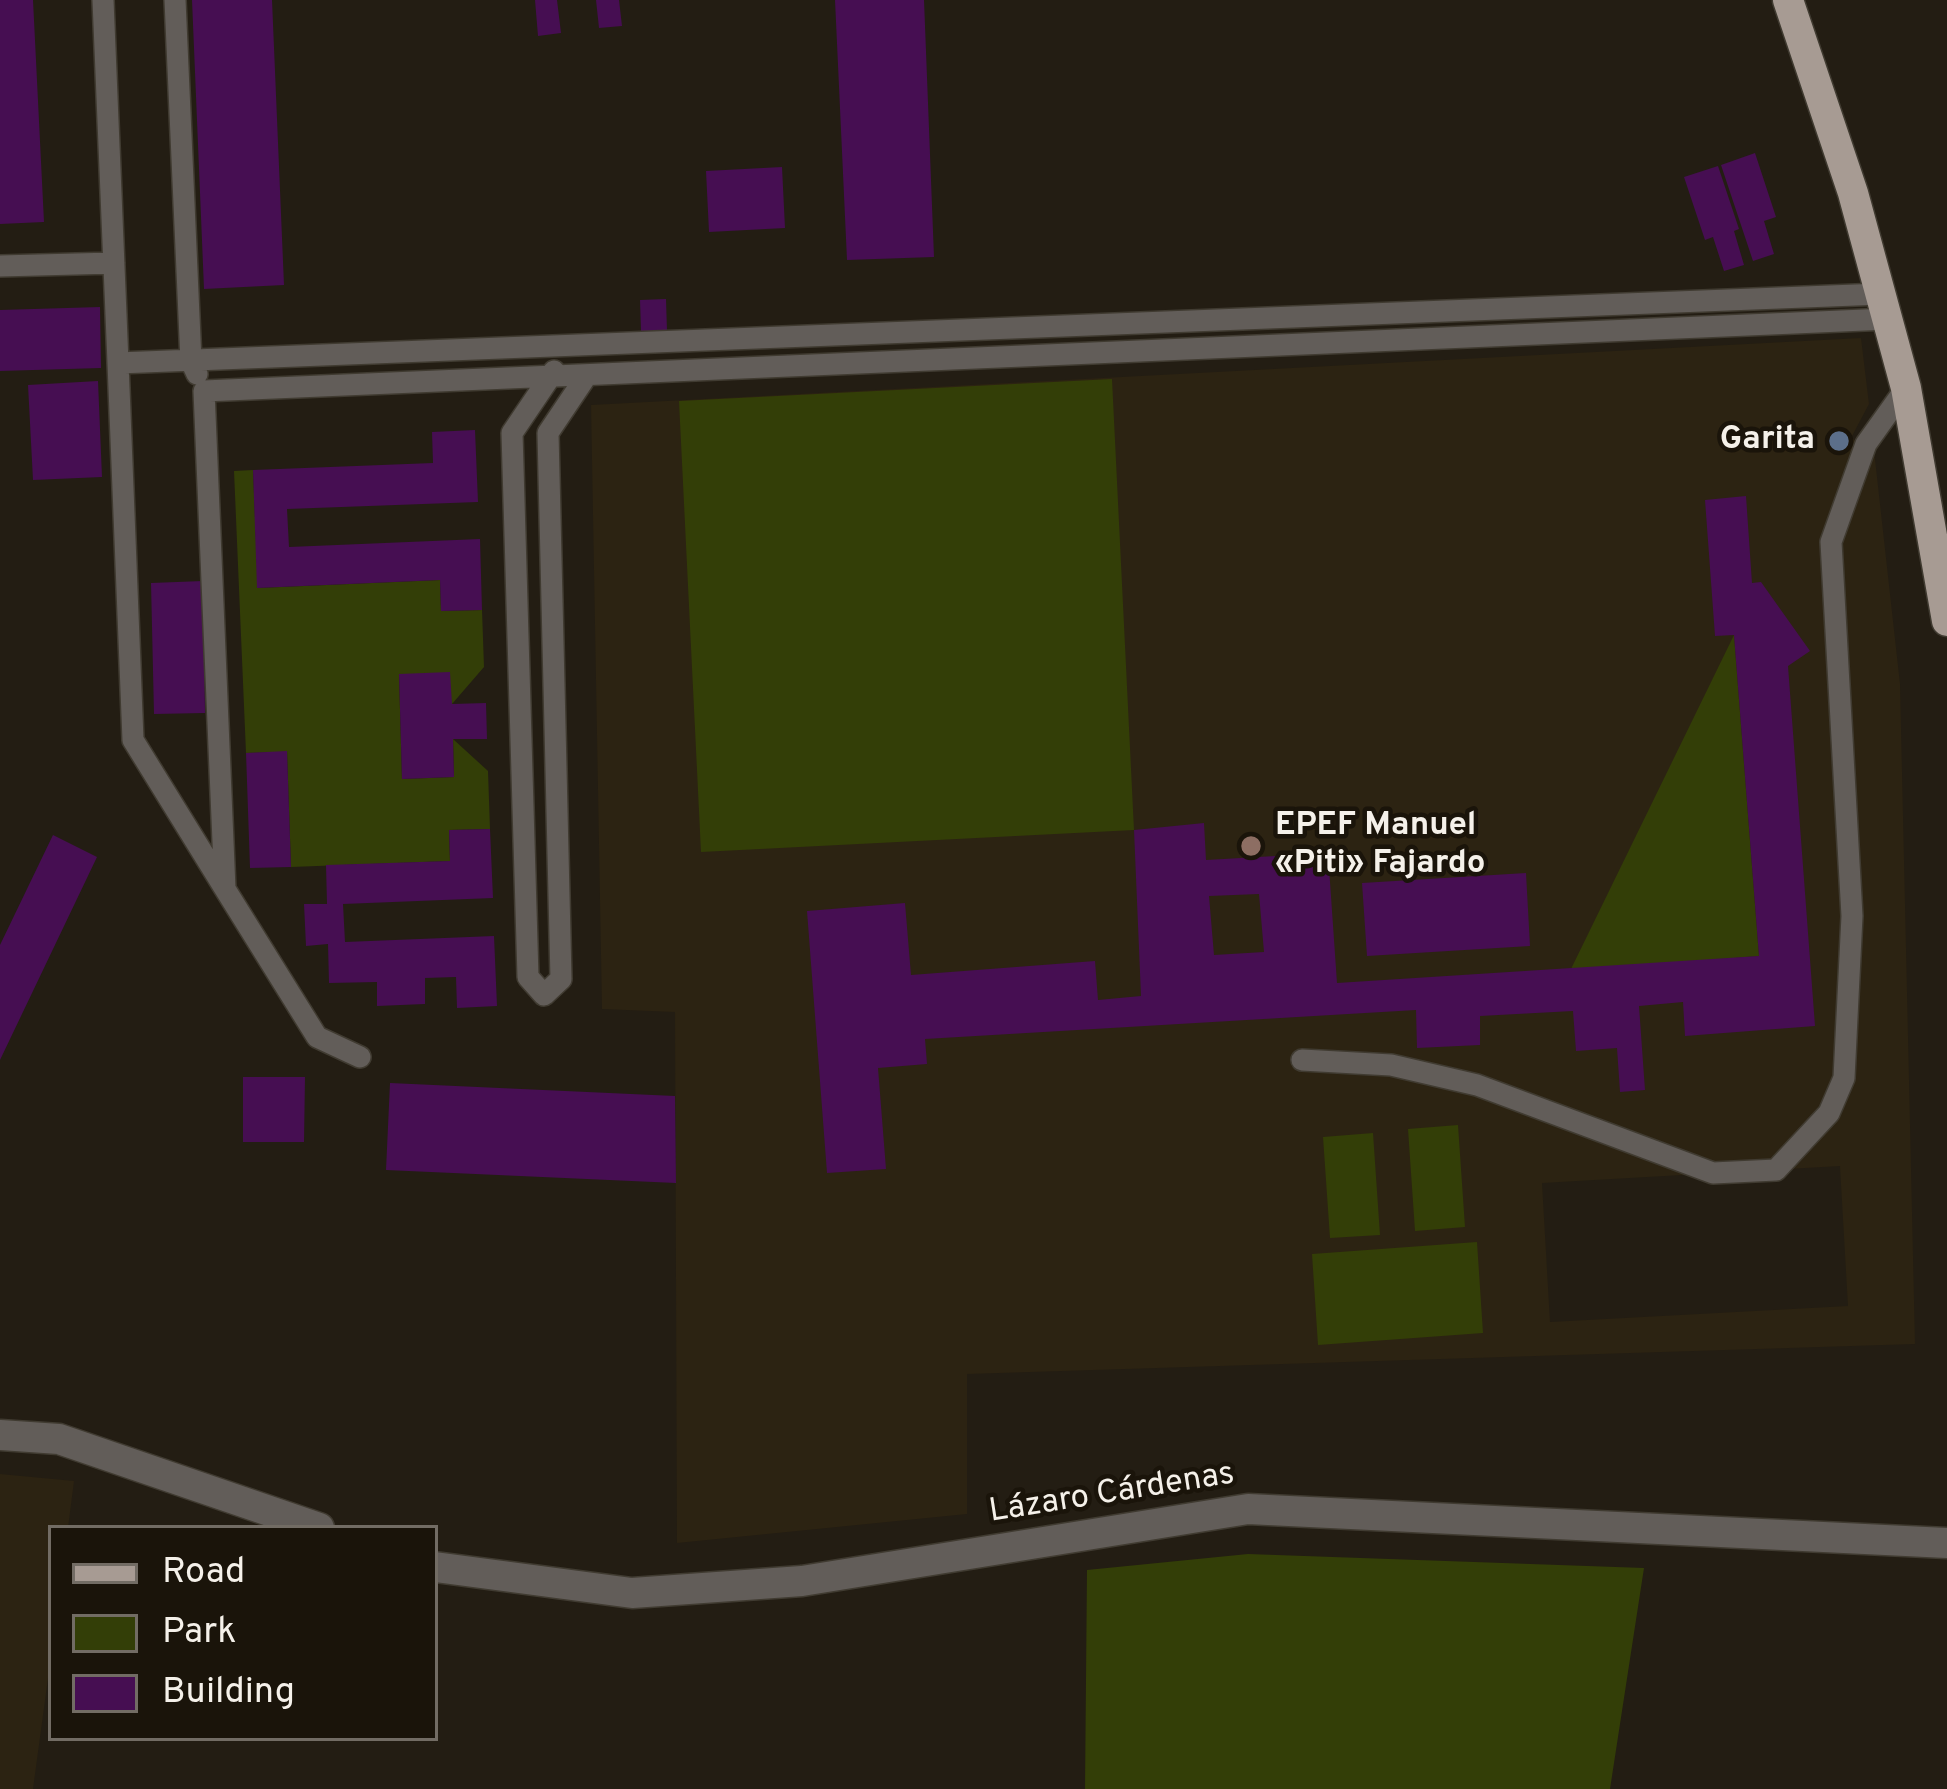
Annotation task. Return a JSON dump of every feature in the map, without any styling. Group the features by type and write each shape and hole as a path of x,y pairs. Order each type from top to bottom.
{"main road":[{"path":"1788,0 1853,193 1906,388 1947,621"}],"street":[{"path":"0,1435 59,1439 310,1525"},
{"name":"Lázaro Cárdenas","path":"438,1567 632,1593 802,1581 1248,1508 1947,1543"}],"lane":[{"path":"103,0 133,740 316,1036 360,1057"},
{"path":"176,0 191,361 204,391 225,889"},
{"path":"0,266 114,263"},
{"path":"118,363 1884,306"},
{"path":"204,391 1884,306"},
{"path":"571,345 512,433 528,977 544,994 561,979 548,433 587,375"},
{"path":"1302,1060 1390,1065 1477,1085 1713,1173 1776,1170 1829,1113 1844,1078 1852,916 1832,542 1866,445 1906,388"}],"shaded area":[{"name":"EPEF Manuel «Piti» Fajardo","path":"1861,338 1869,404 1851,438 1874,450 1900,684 1915,1344 967,1374 967,1514 677,1543 675,1012 602,1009 591,405","holes":["1840,1166 1848,1306 1550,1322 1542,1183"]},
{"path":"0,1474 74,1481 68,1525 48,1525 48,1678 33,1789 0,1789"}],"green space":[{"path":"1112,379 1134,830 701,852 679,401"},
{"path":"253,470 258,588 440,580 441,611 482,610 484,667 452,704 399,675 402,779 454,777 453,739 488,771 490,829 449,830 450,861 291,867 287,752 246,753 234,471"},
{"path":"1734,635 1759,956 1570,971"},
{"path":"1458,1125 1465,1227 1415,1231 1408,1129"},
{"path":"1373,1133 1380,1235 1330,1238 1323,1137"},
{"path":"1477,1242 1483,1333 1318,1345 1312,1254"},
{"path":"1248,1554 1644,1568 1610,1789 1085,1789 1087,1570"}],"building":[{"path":"0,0 33,0 44,222 0,224"},
{"path":"192,0 272,0 284,285 204,289"},
{"path":"535,0 557,0 561,33 538,36"},
{"path":"596,0 619,0 622,26 599,28"},
{"path":"835,0 924,0 934,257 847,260"},
{"path":"1755,153 1776,217 1764,221 1774,254 1753,261 1721,165"},
{"path":"1718,166 1739,229 1734,231 1744,265 1724,271 1713,237 1705,240 1684,177"},
{"path":"782,167 785,228 709,232 706,171"},
{"path":"666,299 667,331 641,331 640,300"},
{"path":"100,307 101,368 0,371 0,310"},
{"path":"98,381 102,477 33,480 28,385"},
{"path":"475,430 478,502 287,509 289,547 480,539 482,610 441,611 440,580 257,588 253,470 433,463 432,432"},
{"path":"1746,496 1752,583 1761,582 1810,651 1788,666 1815,1026 1685,1036 1683,1002 1639,1006 1645,1090 1620,1092 1617,1048 1576,1051 1573,1011 1480,1016 1480,1045 1417,1048 1416,1010 925,1039 927,1064 878,1068 886,1169 827,1173 807,911 905,903 911,975 1095,961 1098,1000 1141,996 1134,830 1204,823 1206,860 1328,853 1337,983 1759,956 1734,635 1715,636 1705,500","holes":["1259,894 1264,952 1214,955 1209,896"]},
{"path":"203,581 205,713 154,714 151,583"},
{"path":"450,672 452,704 486,703 487,739 453,739 454,777 402,779 399,674"},
{"path":"287,751 291,867 250,868 246,753"},
{"path":"490,829 493,898 343,904 345,942 494,936 497,1006 457,1008 456,977 425,978 425,1004 377,1006 377,982 329,983 328,944 306,946 304,904 327,904 326,865 450,861 449,830"},
{"path":"53,835 97,857 0,1060 0,945"},
{"path":"1526,873 1530,946 1367,956 1362,883"},
{"path":"243,1077 305,1077 304,1142 243,1142"},
{"path":"390,1083 675,1096 676,1183 386,1170"}],"place":[{"name":"Garita","path":"1839,441"},
{"name":"EPEF Manuel «Piti» Fajardo","path":"1251,846"}]}
